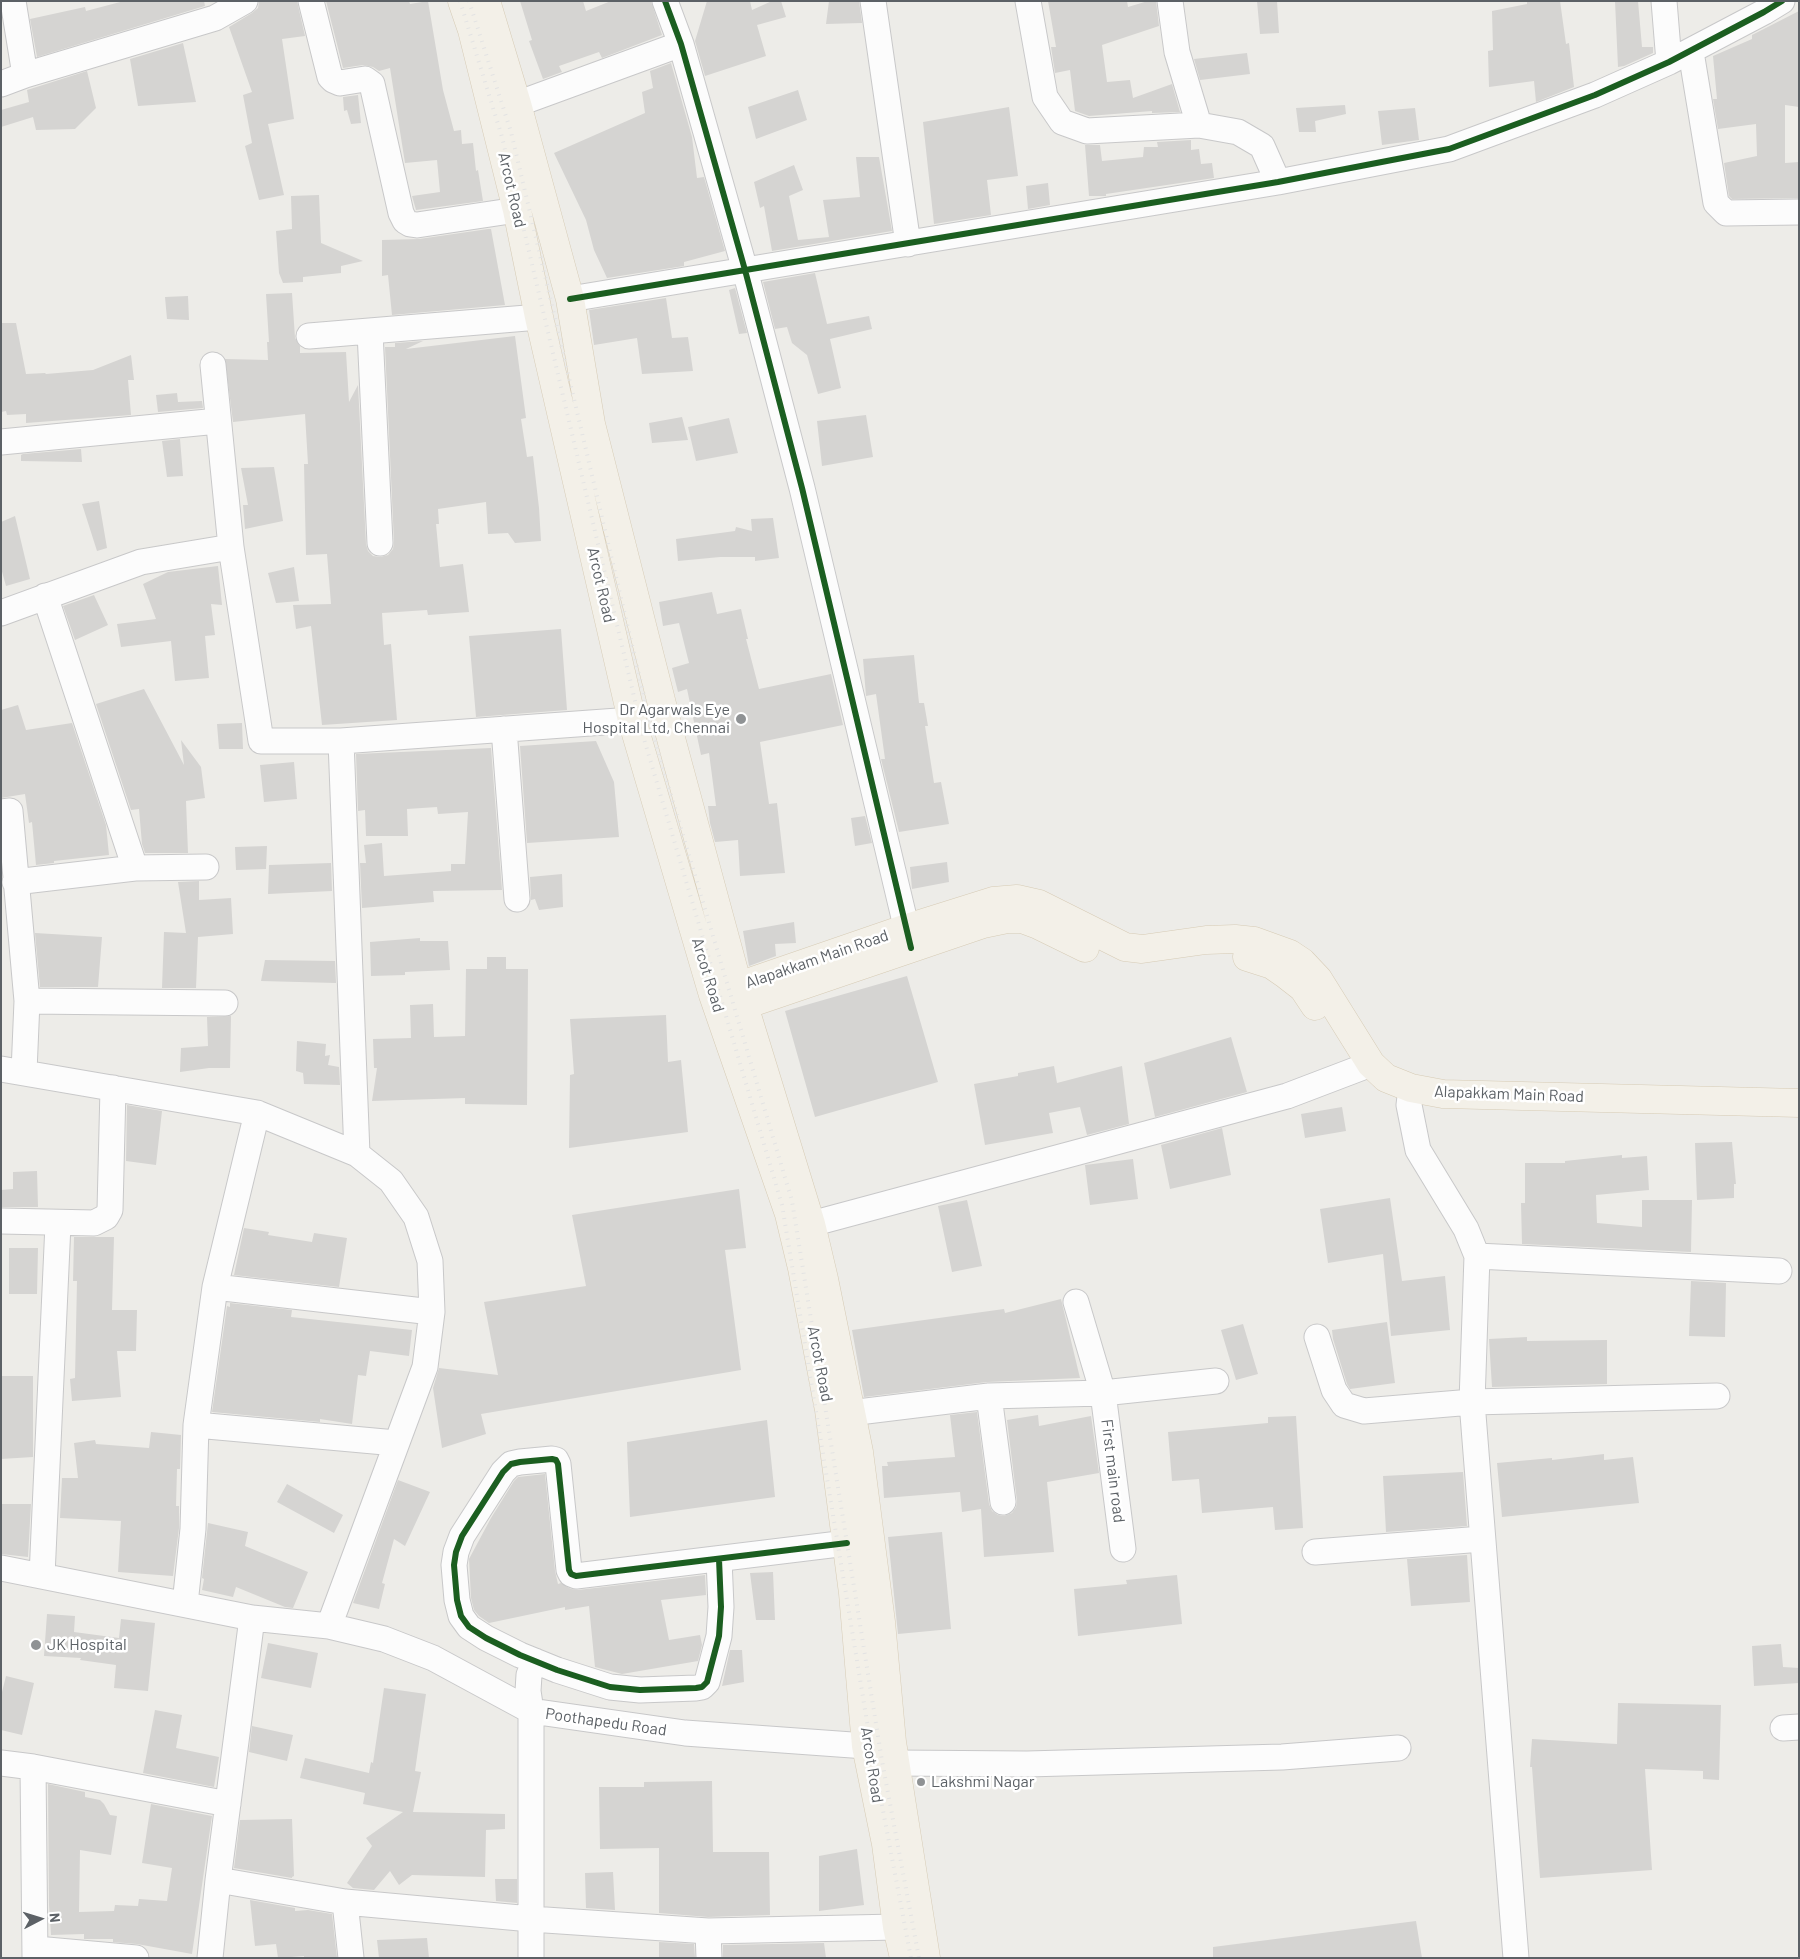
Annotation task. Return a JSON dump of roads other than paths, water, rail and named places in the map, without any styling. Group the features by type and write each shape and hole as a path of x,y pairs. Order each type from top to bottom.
{"main road":[{"name":"Arcot Road","path":"462,1 472,30 517,210 632,720 729,1000 811,1224 824,1279 858,1452 881,1622 895,1763 926,1958"},
{"name":"Arcot Road","path":"486,1 517,104 570,299 591,424 666,720 729,1000 796,1241 829,1410 853,1593 866,1746 886,1844 897,1927 904,1958"},
{"name":"Alapakkam Main Road","path":"729,1000 909,938 993,901 1017,899 1039,904 1124,947 1142,949 1206,940 1235,939 1254,941 1290,954 1306,966 1326,991 1363,1067 1386,1078 1410,1096 1443,1112 1799,1118"},
{"name":"Alapakkam Main Road","path":"1410,1096 1443,1094 1799,1103"}],"street":[{"path":"13,1 25,75"},
{"path":"1,84 25,75 215,18 245,1"},
{"path":"311,1 330,77 340,83 365,79 369,80 372,84 401,213 405,221 417,225 517,210"},
{"path":"873,1 908,244"},
{"path":"1028,1 1045,97 1062,122 1087,131 1199,125 1238,132 1262,146 1278,182"},
{"path":"1170,1 1177,52 1199,125"},
{"path":"1664,1 1669,62"},
{"path":"570,299 1278,182 1450,149 1595,95 1691,52 1782,1"},
{"path":"669,2 746,270 802,488 909,938"},
{"path":"517,104 681,44"},
{"path":"1691,52 1716,203 1726,213 1799,212"},
{"path":"308,336 540,317"},
{"path":"370,332 380,542"},
{"path":"213,365 231,547 261,741 341,741 632,720"},
{"path":"1,442 218,421"},
{"path":"1,614 45,596 141,562 231,547"},
{"path":"45,596 135,868"},
{"path":"504,729 517,899"},
{"path":"341,741 357,1154"},
{"path":"1,812 10,811 26,1001 12,1070 257,1113 357,1154 392,1181 416,1217 430,1261 432,1312 425,1367 329,1626"},
{"path":"15,882 135,868 206,867"},
{"path":"26,1001 226,1003"},
{"path":"811,1224 1287,1096 1363,1067"},
{"path":"1,1221 94,1224 106,1217 110,1210 113,1088"},
{"path":"1410,1096 1418,1150 1466,1229 1477,1256 1472,1402 1516,1958"},
{"path":"184,1604 193,1529 196,1425 215,1287 257,1113"},
{"path":"42,1576 58,1224"},
{"path":"1477,1256 1779,1271"},
{"path":"215,1287 432,1312"},
{"name":"First main road","path":"1076,1302 1103,1393 1123,1549"},
{"path":"1317,1337 1334,1390 1344,1405 1364,1411 1472,1402 1717,1396"},
{"path":"850,1413 989,1396 1103,1393 1216,1381"},
{"path":"989,1396 1003,1502"},
{"path":"196,1425 396,1443"},
{"path":"719,1559 721,1607 719,1636 707,1682 702,1687 640,1690 610,1687 535,1661 486,1638 469,1627 461,1616 457,1600 454,1565 456,1552 462,1536 503,1472 511,1464 556,1460 571,1574 580,1576 847,1543"},
{"path":"1315,1552 1482,1539"},
{"path":"1,1568 252,1618 329,1626 384,1638 433,1658 531,1711"},
{"path":"210,1958 218,1880 252,1618"},
{"path":"531,1711 528,1691 529,1674 535,1661"},
{"name":"Poothapedu Road","path":"531,1958 531,1711 686,1733 866,1746"},
{"path":"895,1763 1027,1764 1272,1757 1398,1748"},
{"path":"1,1763 32,1767 228,1804"},
{"path":"32,1767 36,1953 136,1958"},
{"path":"218,1880 345,1902 531,1919 708,1931 897,1927"},
{"path":"345,1902 351,1958"},
{"path":"708,1931 709,1958"}],"railway":[{"path":"460,1 502,137 644,739 782,1205 873,1758 911,1958"},
{"path":"469,1 511,132 654,738 792,1201 882,1761 919,1958"}],"place":[{"name":"Dr Agarwals Eye Hospital Ltd, Chennai","path":"741,719"},
{"name":"JK Hospital","path":"36,1645"},
{"name":"Lakshmi Nagar","path":"921,1782"}]}
